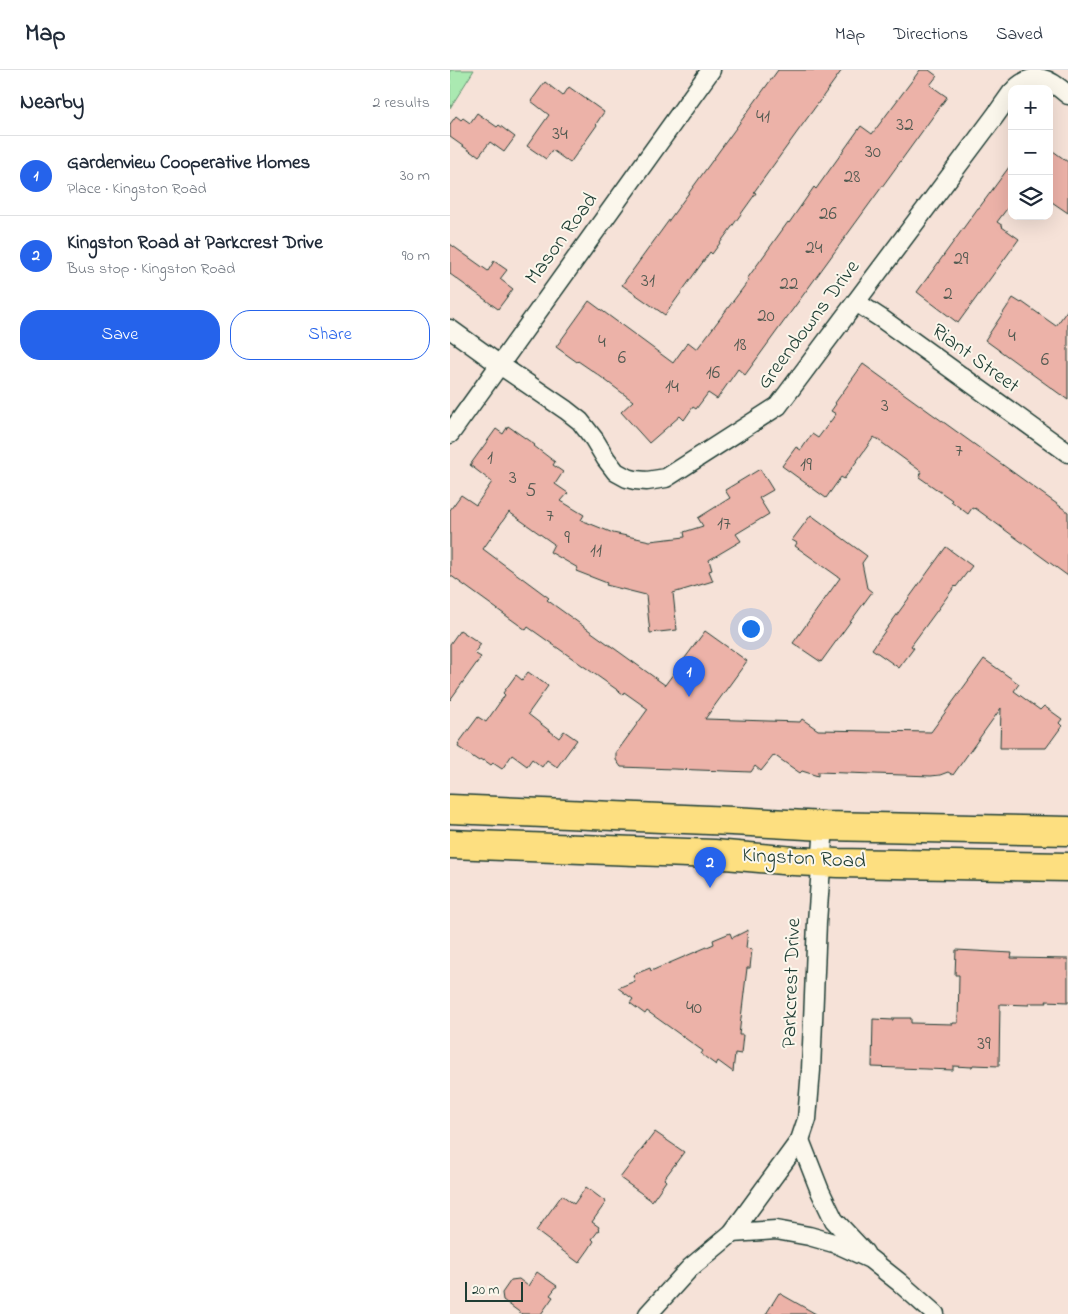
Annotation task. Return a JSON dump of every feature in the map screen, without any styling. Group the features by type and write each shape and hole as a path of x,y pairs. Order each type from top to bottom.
{"main road":[{"name":"Kingston Road","path":"450,809 732,820 824,826 1068,831"},
{"path":"714,854 730,834 732,820"},
{"name":"Kingston Road","path":"450,844 714,854 838,863 1068,867"}],"street":[{"name":"Mason Road","path":"450,434 711,70"},
{"path":"1020,85 1028,78 1050,80 1068,95"},
{"name":"Greendowns Drive","path":"450,329 580,421 616,472 635,480 647,481 666,478 778,406 1008,98"},
{"name":"Riant Street","path":"856,302 890,324 1068,453"},
{"name":"Parkcrest Drive","path":"648,1314 690,1268 732,1233 800,1140 807,1119 811,1070 817,922 824,826"},
{"path":"800,1140 820,1191 834,1220 870,1259 920,1299 935,1314"},
{"path":"732,1233 776,1230 801,1234 837,1244 870,1259"}],"green space":[{"path":"450,70 474,70 450,108"}],"building":[{"path":"778,70 842,70 754,192 756,193 731,228 712,254 710,252 665,315 622,285"},
{"path":"920,70 929,70 937,76 930,85 947,97 908,151 745,375 738,369 717,399 708,393 696,409 693,407 684,420 680,416 649,443 621,412 633,401 556,347 589,301 673,363 688,342 697,349 749,280 747,279 788,222 814,187 816,189 861,126 872,134"},
{"path":"545,82 563,96 569,87 604,112 570,163 552,150 546,159 527,146 549,115 531,101"},
{"path":"477,113 497,127 499,125 515,137 504,152 490,142 479,156 450,137 450,124 456,116 470,123"},
{"path":"1053,151 1068,162 1068,213 1053,203"},
{"path":"1008,168 1008,207 997,222 1019,239 958,323 917,292"},
{"path":"450,244 488,271 494,261 507,270 500,279 513,289 498,309 450,274"},
{"path":"1013,298 1022,302 1056,326 1068,309 1068,400 985,340"},
{"path":"863,364 1068,512 1068,576 975,508 972,508 968,514 952,500 919,477 922,472 874,437 844,479 841,477 826,498 782,466 796,447 801,450 812,434 818,438 836,414 831,411 835,403"},
{"path":"508,426 535,445 555,462 553,465 563,472 555,484 568,493 561,501 584,515 581,520 613,533 650,541 685,537 684,532 703,526 698,518 730,498 725,490 760,469 773,490 759,498 769,514 736,534 741,541 709,560 712,570 709,571 713,581 673,593 677,630 650,633 646,595 606,585 607,583 576,571 578,568 550,552 554,544 509,512 483,549 549,598 547,600 665,685 705,631 747,661 705,719 800,722 802,719 818,730 931,732 984,659 1019,684 1014,691 1040,710 1044,706 1062,719 1059,723 1062,726 1046,748 1000,748 1001,708 953,775 948,772 931,776 818,772 818,776 802,771 800,773 774,755 761,771 755,766 751,772 621,767 616,760 616,753 648,709 624,692 623,694 528,627 526,630 450,575 450,510 461,495 476,505 492,482 470,465 496,429 503,434"},
{"path":"811,515 867,556 862,563 867,588 872,592 821,662 793,643 840,578 795,546 797,543 792,540"},
{"path":"946,547 972,566 911,646 914,648 899,668 872,649"},
{"path":"460,630 481,644 474,653 481,657 450,700 450,644"},
{"path":"528,672 548,686 528,714 559,738 564,731 577,740 557,767 547,760 542,767 532,759 527,766 512,755 502,769 493,763 491,765 484,760 480,759 479,761 458,747 458,744 478,717 486,722 516,675 522,680"},
{"path":"748,930 746,948 752,949 750,968 747,968 739,1035 743,1035 741,1054 735,1053 733,1072 718,1061 716,1065 701,1054 703,1051 647,1011 645,1014 630,1003 633,999 618,988 635,981 633,975 650,968 651,971 714,944 713,940 730,933 732,938"},
{"path":"956,950 1012,953 1011,958 1068,959 1068,1002 1046,1001 1047,1003 1029,1003 1029,1005 1000,1004 999,1066 953,1066 953,1070 872,1067 873,1019 893,1020 893,1018 911,1018 911,1023 958,1023 959,975 955,975"},
{"path":"655,1132 684,1152 664,1179 666,1181 652,1201 620,1178"},
{"path":"586,1187 606,1202 592,1222 599,1227 599,1230 579,1263 536,1231 562,1195 574,1204"},
{"path":"537,1272 557,1286 550,1295 553,1297 541,1314 522,1314 503,1300 502,1293 511,1280 519,1279 528,1286"},
{"path":"779,1293 816,1314 766,1314"}],"place":[{"name":"Gardenview Cooperative Homes","path":"689,697"},
{"name":"Kingston Road at Parkcrest Drive","path":"710,888"}]}
